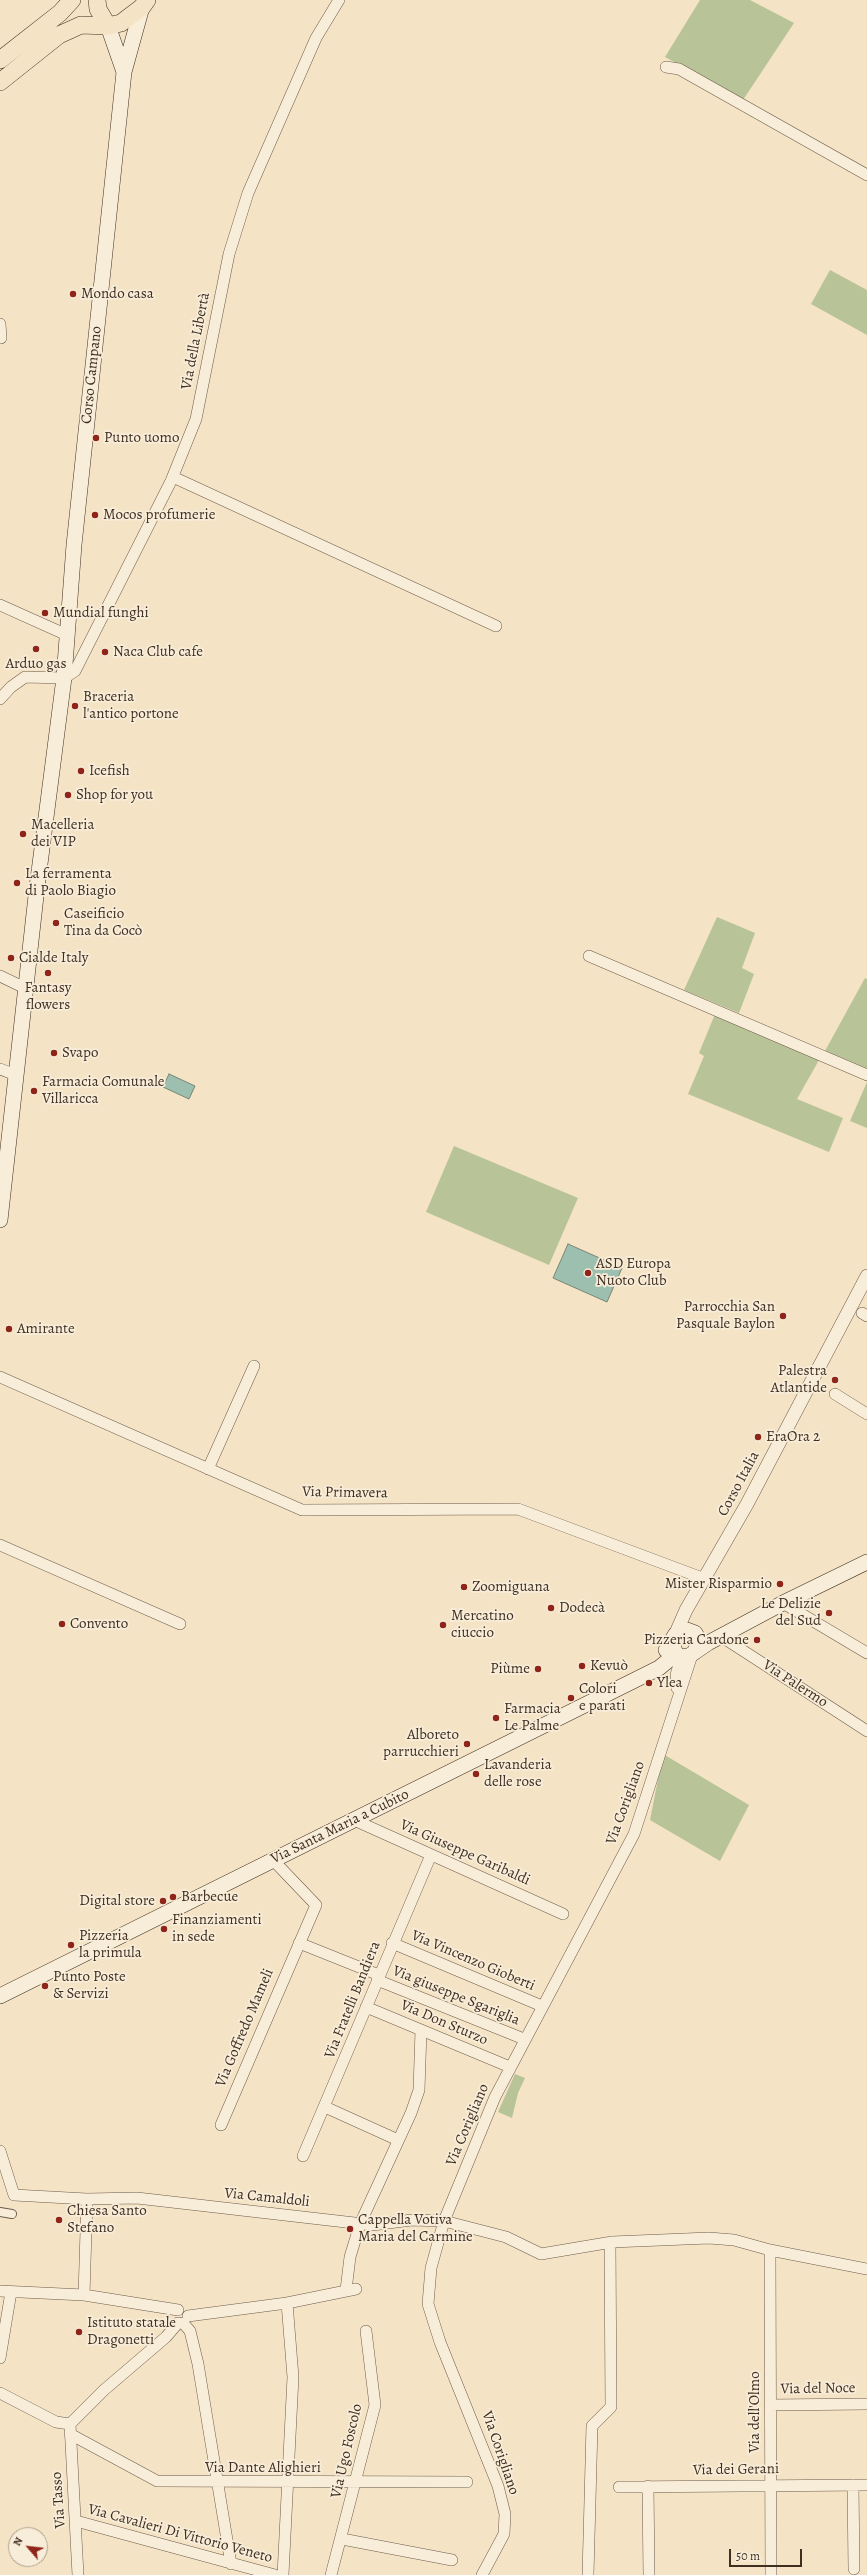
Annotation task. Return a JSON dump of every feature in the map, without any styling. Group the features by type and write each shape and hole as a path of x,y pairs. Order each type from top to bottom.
{"main road":[{"path":"0,60 60,13 72,0"},
{"path":"97,0 98,9 108,26 124,72"},
{"path":"0,82 59,36 81,25 108,26 121,23 145,3"},
{"name":"Corso Campano","path":"0,1220 3,1154 16,1075 25,988 64,678 74,545 124,72 145,3"},
{"path":"637,1679 651,1667 682,1649 722,1637 783,1603 867,1562"},
{"path":"682,1649 687,1630 696,1634 722,1637"},
{"path":"682,1649 699,1644 696,1634"},
{"name":"Via Santa Maria a Cubito","path":"0,1996 659,1668 682,1649"}],"street":[{"name":"Via della Libertà","path":"64,678 75,671 173,477 196,419 229,254 248,192 316,38 339,0"},
{"path":"666,67 679,69 867,175"},
{"path":"0,324 1,338"},
{"path":"173,477 496,626"},
{"path":"0,605 67,635"},
{"path":"0,699 11,687 25,677 64,678"},
{"path":"589,956 867,1075"},
{"path":"0,976 25,988"},
{"path":"0,1069 16,1075"},
{"name":"Corso Italia","path":"705,1579 867,1276"},
{"path":"208,1469 254,1366"},
{"name":"Via Primavera","path":"0,1377 302,1510 518,1509 705,1579"},
{"path":"835,1394 867,1414"},
{"path":"0,1545 180,1624"},
{"path":"696,1634 692,1613 705,1579"},
{"path":"676,1701 676,1676 682,1649 686,1610 705,1579"},
{"path":"783,1603 867,1653"},
{"name":"Via Palermo","path":"722,1637 867,1731"},
{"name":"Via Corigliano","path":"482,2575 504,2534 505,2514 489,2460 440,2342 428,2304 432,2268 444,2221 510,2067 634,1834 676,1701 682,1649"},
{"path":"659,1668 672,1671 676,1676"},
{"name":"Via Giuseppe Garibaldi","path":"354,1820 431,1856 563,1914"},
{"name":"Via Fratelli Bandiera","path":"304,2156 392,1943 431,1856"},
{"name":"Via Goffredo Mameli","path":"221,2125 316,1905 273,1860"},
{"path":"299,1943 378,1977"},
{"name":"Via Vincenzo Gioberti","path":"392,1943 542,2006"},
{"name":"Via giuseppe Sgariglia","path":"378,1977 524,2039"},
{"name":"Via Don Sturzo","path":"366,2007 510,2067"},
{"path":"0,2358 5,2291 84,2295 182,2318 287,2304 351,2290 350,2257 360,2224 419,2090 421,2030"},
{"path":"325,2107 398,2140"},
{"name":"Via Camaldoli","path":"0,2151 14,2195 87,2199 137,2198 372,2225 412,2220 444,2221 506,2237 541,2254 610,2242 709,2238 734,2240 770,2250 867,2269"},
{"path":"84,2295 87,2199"},
{"path":"0,2212 12,2214"},
{"path":"588,2575 592,2426 611,2407 610,2242"},
{"name":"Via dell'Olmo","path":"770,2250 770,2485 772,2575"},
{"path":"283,2575 293,2377 287,2304"},
{"path":"70,2429 104,2390 166,2337 182,2318"},
{"path":"182,2318 190,2331 194,2345 231,2564"},
{"name":"Via Ugo Foscolo","path":"331,2575 342,2539 375,2405 366,2331"},
{"name":"Via Dante Alighieri","path":"0,2393 70,2429 157,2481 355,2484 467,2482"},
{"name":"Via del Noce","path":"770,2405 867,2404"},
{"name":"Via Tasso","path":"70,2429 78,2575"},
{"path":"853,2485 854,2569"},
{"name":"Via dei Gerani","path":"619,2487 867,2485"},
{"path":"648,2486 649,2575"},
{"name":"Via Cavalieri Di Vittorio Veneto","path":"76,2521 276,2575"},
{"path":"342,2539 452,2560"}],"shaded area":[{"path":"700,0 750,0 794,23 743,100 665,57"},
{"path":"830,270 867,290 867,335 811,304"},
{"path":"717,917 755,933 742,968 754,974 739,1013 684,990"},
{"path":"865,978 867,979 867,1069 825,1051"},
{"path":"715,1014 819,1060 797,1099 843,1118 829,1152 688,1094 704,1056 699,1053"},
{"path":"169,1074 195,1086 189,1099 163,1087"},
{"path":"867,1082 867,1128 850,1121"},
{"path":"454,1146 578,1198 549,1265 426,1212"},
{"name":"ASD Europa Nuoto Club","path":"568,1244 622,1268 607,1302 553,1278"},
{"path":"663,1754 749,1805 720,1861 650,1820"},
{"path":"515,2074 525,2078 518,2093 512,2118 498,2112"}],"place":[{"name":"Mondo casa","path":"73,294"},
{"name":"Punto uomo","path":"96,438"},
{"name":"Mocos profumerie","path":"95,515"},
{"name":"Mundial funghi","path":"45,613"},
{"name":"Arduo gas","path":"36,649"},
{"name":"Naca Club cafe","path":"105,652"},
{"name":"Braceria l'antico portone","path":"75,706"},
{"name":"Icefish","path":"81,771"},
{"name":"Shop for you","path":"68,795"},
{"name":"Macelleria dei VIP","path":"23,834"},
{"name":"La ferramenta di Paolo Biagio","path":"17,883"},
{"name":"Caseificio Tina da Cocò","path":"56,923"},
{"name":"Cialde Italy","path":"11,958"},
{"name":"Fantasy flowers","path":"48,973"},
{"name":"Svapo","path":"54,1053"},
{"name":"Farmacia Comunale Villaricca","path":"34,1091"},
{"name":"ASD Europa Nuoto Club","path":"588,1273"},
{"name":"Parrocchia San Pasquale Baylon","path":"783,1316"},
{"name":"Amirante","path":"9,1329"},
{"name":"Palestra Atlantide","path":"835,1380"},
{"name":"EraOra 2","path":"758,1437"},
{"name":"Mister Risparmio","path":"780,1584"},
{"name":"Zoomiguana","path":"464,1587"},
{"name":"Dodecà","path":"551,1608"},
{"name":"Le Delizie del Sud","path":"829,1613"},
{"name":"Convento","path":"62,1624"},
{"name":"Mercatino ciuccio","path":"443,1625"},
{"name":"Pizzeria Cardone","path":"757,1640"},
{"name":"Kevuò","path":"582,1666"},
{"name":"Piùme","path":"538,1669"},
{"name":"Ylea","path":"649,1683"},
{"name":"Colori e parati","path":"571,1698"},
{"name":"Farmacia Le Palme","path":"496,1718"},
{"name":"Alboreto parrucchieri","path":"467,1744"},
{"name":"Lavanderia delle rose","path":"476,1774"},
{"name":"Barbecue","path":"173,1897"},
{"name":"Digital store","path":"163,1901"},
{"name":"Finanziamenti in sede","path":"164,1929"},
{"name":"Pizzeria la primula","path":"71,1945"},
{"name":"Punto Poste & Servizi","path":"45,1986"},
{"name":"Chiesa Santo Stefano","path":"59,2220"},
{"name":"Cappella Votiva Maria del Carmine","path":"350,2229"},
{"name":"Istituto statale Dragonetti","path":"79,2332"}]}
